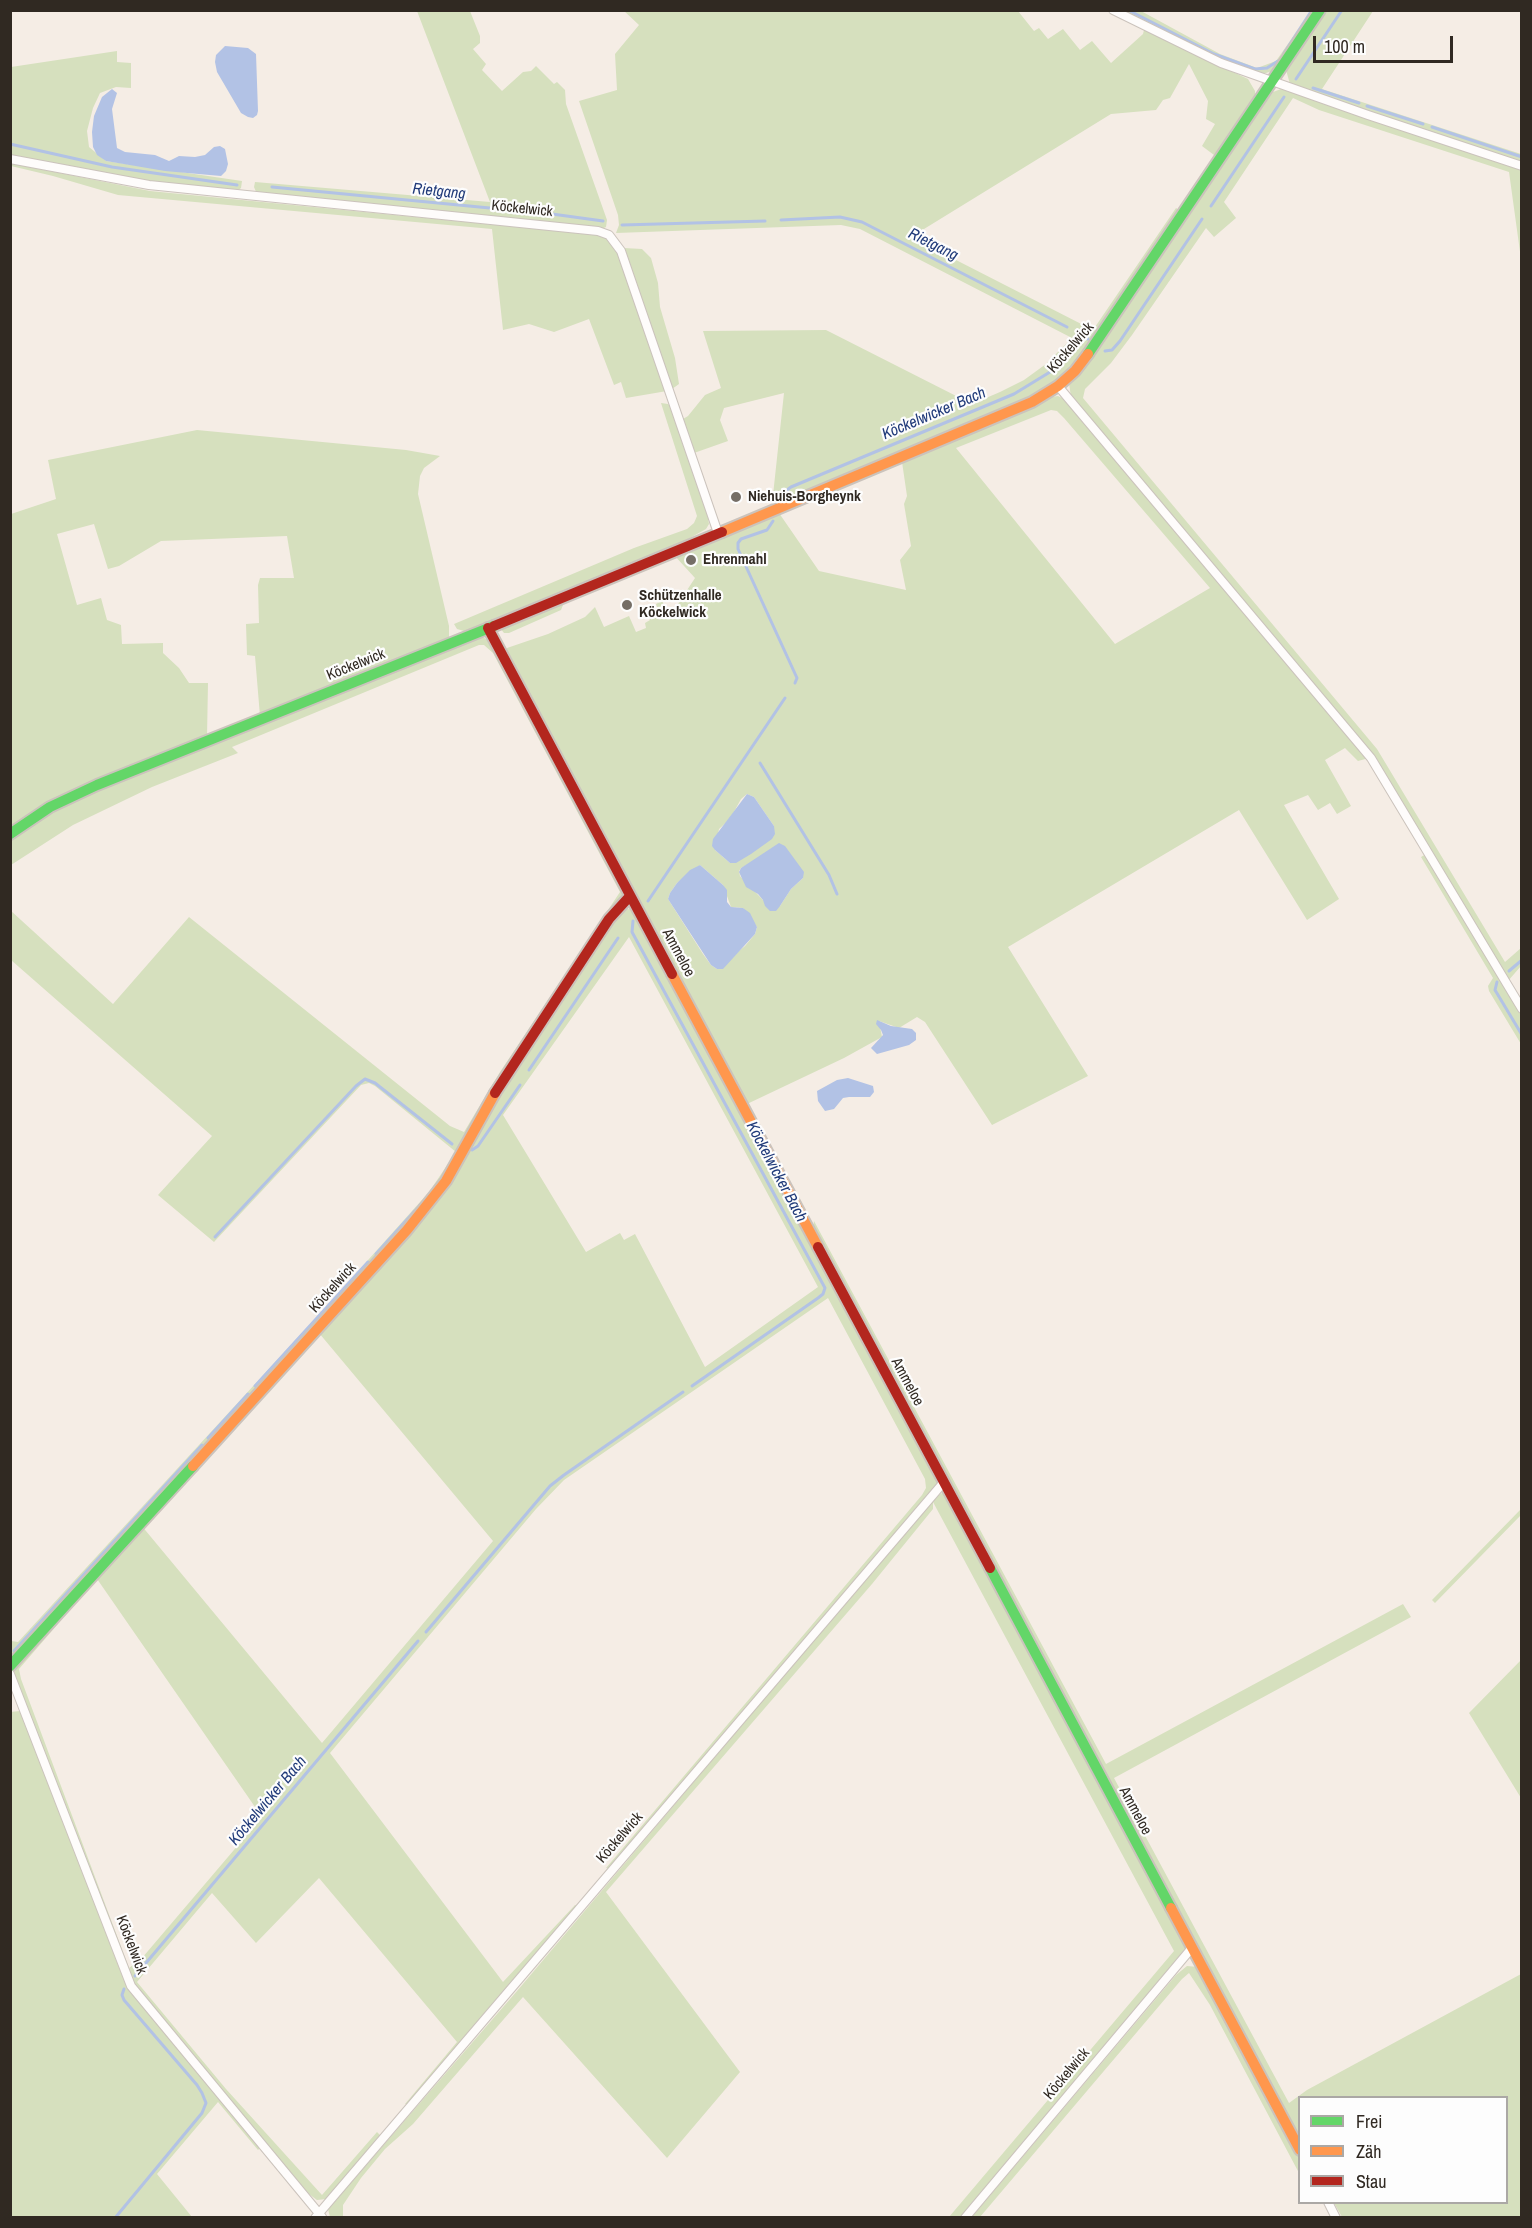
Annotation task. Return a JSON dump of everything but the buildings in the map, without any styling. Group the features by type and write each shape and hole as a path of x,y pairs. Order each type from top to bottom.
{"street":[{"path":"1113,10 1221,63 1521,166"},
{"name":"Köckelwick","path":"10,834 50,807 97,785 488,628 1000,417 1032,402 1058,386 1075,371 1098,342 1320,10"},
{"name":"Köckelwick","path":"10,159 149,185 597,231 609,235 621,251 718,533"},
{"path":"1058,386 1371,758 1521,1009"},
{"name":"Ammeloe","path":"488,628 1298,2148"},
{"name":"Köckelwick","path":"10,1666 407,1230 446,1181 500,1084 609,919 630,896"},
{"name":"Köckelwick","path":"10,1674 131,1986 319,2216 944,1482"},
{"name":"Köckelwick","path":"965,2217 1191,1949"}],"green space":[{"path":"623,10 1018,11 1034,31 1039,28 1048,39 1063,29 1080,50 1092,41 1111,63 1143,34 1144,30 1248,79 1255,91 1255,98 1218,158 1202,146 1215,124 1206,119 1208,101 1189,64 1170,98 1163,100 1156,110 1111,114 911,237 1093,330 1176,208 1182,212 1079,361 1054,384 1026,402 776,506 773,495 784,393 724,408 720,420 728,441 694,453 683,419 705,395 721,388 703,331 826,330 972,404 1024,380 1046,364 1072,338 860,229 841,225 616,233 619,225 618,215 579,101 617,90 615,54 639,25"},
{"path":"417,11 470,11 480,36 480,43 473,49 486,64 482,70 502,91 523,72 531,71 536,66 554,84 557,82 565,90 566,104 607,220 606,227 602,229 257,194 254,187 255,182 490,202"},
{"path":"1119,11 1141,11 1220,54 1257,68 1276,61 1311,11 1317,11 1275,70 1258,73 1204,53"},
{"path":"1326,11 1373,11 1322,89 1521,154 1521,163 1290,84 1286,70"},
{"path":"117,51 117,62 131,63 131,88 116,87 100,93 87,131 89,147 106,161 242,181 241,188 236,192 144,182 11,156 11,67"},
{"path":"1281,89 1521,170 1521,259 1509,172 1319,110 1293,98 1224,202 1236,218 1214,237 1206,228 1111,363 1085,389 1083,398 1377,749 1505,962 1521,948 1521,966 1508,981 1376,761 1071,397 1069,383 1101,345 1267,100 1273,92"},
{"path":"10,163 150,191 599,235 607,238 619,252 667,391 626,398 621,382 614,385 589,319 554,332 529,324 503,330 492,229 118,195 11,166"},
{"path":"624,248 642,249 651,258 658,283 660,307 675,358 679,384 672,389"},
{"path":"1058,396 1064,399 1369,758 1358,761 1345,748 1325,760 1351,806 1337,814 1330,803 1318,810 1308,795 1284,805 1339,899 1307,920 1239,810 1008,947 1088,1076 992,1125 925,1022 917,1017 899,1028 879,1021 882,1037 844,1058 747,1104 505,654 507,648 548,634 585,617 595,607 604,627 629,616 636,632 646,628 645,623 650,620 649,617 659,612 656,604 662,601 670,616 695,578 674,555 709,541 719,540 779,513 819,571 906,590 900,560 911,546 904,504 907,496 902,462 1051,397","holes":["1051,410 1057,411 1210,588 1115,644 956,448","747,794 754,797 774,826 730,863 715,850 719,829 730,819 741,799","756,860 803,878 791,889 780,906 763,900 740,876 741,868","700,865 723,885 731,907 743,908 757,927 755,934 745,946 717,969 703,954 668,899 677,883"]},
{"path":"661,403 672,407 707,512 709,524 706,529 679,544 472,630 457,629 454,624 634,548 687,529 694,523 697,516"},
{"path":"197,430 406,450 440,456 424,468 420,476 418,494 449,626 449,637 445,641 260,716 255,656 247,655 246,624 259,623 258,585 260,578 294,578 287,536 161,541 119,566 108,569 94,524 57,534 77,605 101,598 107,620 121,625 122,644 163,643 163,653 179,668 189,683 208,683 207,737 11,828 11,514 56,499 48,460"},
{"path":"561,602 563,605 561,610 509,633 504,633 500,628"},
{"path":"481,636 494,644 624,890 622,895 501,1077 435,1193 11,1656 11,1641 18,1642 334,1298 429,1192 456,1152 375,1086 369,1083 361,1085 214,1242 158,1195 212,1136 11,960 10,910 113,1004 189,917 450,1126 464,1132 500,1072 620,892 493,653 484,645 479,645 232,747 238,753 152,787 73,825 11,865 10,840 41,817 97,789"},
{"path":"1426,854 1521,1013 1521,1044 1489,991 1488,986 1493,978 1421,857"},
{"path":"631,908 635,910 938,1478 937,1484 611,1869 606,1868 922,1495 926,1488 925,1479 828,1298 564,1480 536,1509 330,1753 503,1982 575,1905 579,1906 411,2104 405,2104 457,2042 319,1878 256,1943 212,1893 137,1982 226,2089 322,2195 377,2132 382,2137 326,2199 317,2200 305,2191 142,1995 128,1975 13,1669 87,1585 89,1588 19,1669 129,1968 142,1958 262,1817 95,1576 141,1525 322,1743 493,1541 319,1333 418,1222 501,1086 615,916","holes":["629,937 818,1287 705,1367 635,1234 624,1240 620,1233 586,1252 503,1115"]},
{"path":"814,1221 1106,1764 1403,1604 1411,1617 1114,1778 1289,2103 1298,2096 1298,2135 813,1229"},
{"path":"942,1493 947,1494 1189,1949 965,2217 949,2217 1174,1951 933,1502 933,1509 872,1584 606,1892 740,2072 667,2158 523,1997 413,2124 385,2149 361,2178 343,2205 343,2217 330,2217 328,2209 517,1991 932,1500"},
{"path":"1521,1509 1521,1515 1435,1603 1432,1600"},
{"path":"1521,1660 1521,1798 1469,1713"},
{"path":"20,1711 122,1975 262,2146 258,2150 218,2102 157,2174 192,2217 11,2218 10,1712"},
{"path":"1187,1966 1198,1967 1298,2147 1298,2171 1210,2005 1189,1973 980,2217 971,2218 1176,1975"},
{"path":"1521,1974 1521,2217 1342,2217 1335,2204 1508,2204 1508,2096 1299,2096"}],"water":[{"path":"225,46 248,48 256,54 258,111 253,118 241,113 217,72 216,55"},
{"path":"112,89 117,93 112,109 117,148 125,152 155,155 169,161 179,156 205,155 214,147 220,146 225,149 228,164 226,171 221,176 165,171 106,161 97,155 93,147 94,116 102,97"},
{"path":"747,794 754,797 774,826 775,834 772,839 751,854 736,863 730,863 712,846 713,839"},
{"path":"779,843 785,846 804,872 803,878 791,889 776,911 770,911 758,894 746,887 739,872 741,868"},
{"path":"700,865 727,890 727,902 731,907 743,908 750,913 757,927 755,934 723,969 717,969 711,965 668,899 677,883 690,870"},
{"path":"877,1020 891,1026 912,1029 916,1033 916,1040 909,1045 877,1054 871,1048 883,1035 876,1024"},
{"path":"848,1078 873,1086 874,1092 870,1097 843,1098 834,1109 825,1111 818,1101 817,1091 837,1080"}],"waterway":[{"path":"1128,10 1214,54 1255,69 1267,68 1278,61"},
{"path":"1284,53 1312,10"},
{"name":"Köckelwicker Bach","path":"1296,79 1342,10"},
{"path":"1313,88 1359,103"},
{"name":"Köckelwicker Bach","path":"1211,206 1284,97"},
{"path":"1367,106 1423,124"},
{"path":"1432,127 1522,157"},
{"name":"Rietgang","path":"10,144 112,167 237,185"},
{"name":"Rietgang","path":"272,187 603,221"},
{"name":"Rietgang","path":"781,220 840,217 862,222 1067,327"},
{"name":"Köckelwicker Bach","path":"1105,351 1112,350 1120,341 1202,219"},
{"name":"Rietgang","path":"622,225 765,221"},
{"name":"Köckelwicker Bach","path":"779,499 791,487 1014,394 1050,372 1083,337 1088,339"},
{"name":"Köckelwicker Bach","path":"773,521 767,530 741,539 738,549 797,678 795,683"},
{"name":"Köckelwicker Bach","path":"648,901 785,698"},
{"path":"760,763 829,875 837,894"},
{"name":"Köckelwicker Bach","path":"633,921 632,932 825,1288 823,1294 818,1298 692,1386"},
{"path":"529,1070 618,938"},
{"path":"1509,971 1522,960"},
{"path":"1497,982 1495,990 1522,1035"},
{"path":"215,1237 365,1079 375,1083 452,1144"},
{"path":"472,1150 478,1146 520,1085"},
{"path":"376,1254 421,1204"},
{"path":"255,1386 368,1262"},
{"name":"Köckelwicker Bach","path":"426,1632 550,1486 683,1392"},
{"path":"208,1438 248,1394"},
{"path":"14,1651 202,1445"},
{"name":"Köckelwicker Bach","path":"135,1976 418,1641"},
{"name":"Köckelwicker Bach","path":"115,2218 202,2113 206,2103 197,2085 124,2000 122,1995 124,1989"}],"traffic: fast":[{"path":"1088,354 1320,10"},
{"path":"10,834 50,807 97,785 494,626"},
{"path":"10,1666 193,1466"},
{"path":"990,1568 1171,1908"}],"traffic: slow":[{"path":"722,532 1032,402 1058,386 1075,371 1088,354"},
{"path":"672,974 818,1247"},
{"path":"193,1466 407,1230 446,1181 495,1093"},
{"path":"1171,1908 1298,2146"}],"traffic: jam":[{"path":"494,626 722,532"},
{"path":"488,628 672,974"},
{"path":"495,1093 609,919 630,896"},
{"path":"818,1247 990,1568"}],"place":[{"name":"Niehuis-Borgheynk","path":"736,497"},
{"name":"Ehrenmahl","path":"691,560"},
{"name":"Schützenhalle Köckelwick","path":"627,605"}]}
